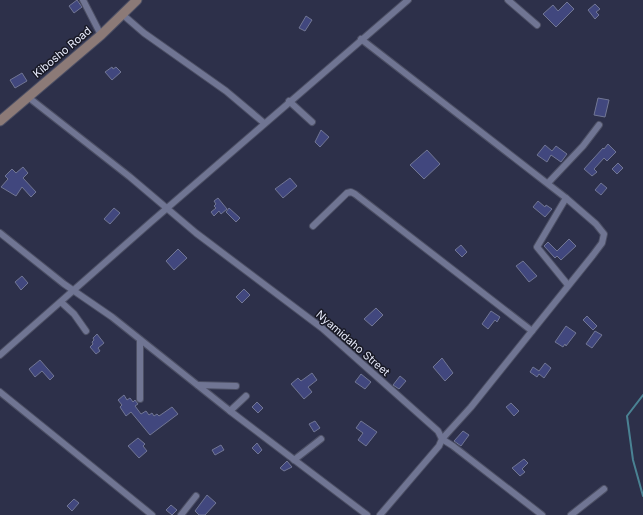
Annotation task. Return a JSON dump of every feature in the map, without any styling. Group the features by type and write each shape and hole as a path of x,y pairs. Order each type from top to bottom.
{"street":[{"path":"83,0 101,35"},
{"name":"Kibosho Road","path":"0,120 101,35 137,0"},
{"path":"0,355 167,207 408,0"},
{"path":"508,0 537,25"},
{"path":"122,14 144,33 226,91 264,123"},
{"path":"361,39 548,183 596,224 604,234 602,243 532,331 471,407 442,440 439,446 380,515"},
{"name":"Nyamidaho Street","path":"28,97 167,207 196,233 322,328 417,411 438,431 442,440"},
{"path":"289,102 312,122"},
{"path":"548,183 583,146 599,125"},
{"path":"313,226 347,193 351,192 532,331"},
{"path":"566,198 537,247 568,285"},
{"path":"0,233 74,291 100,307 230,411 367,515"},
{"path":"61,302 74,314 86,331"},
{"path":"140,340 140,399"},
{"path":"198,385 236,386"},
{"path":"0,392 152,515"},
{"path":"230,411 246,396"},
{"path":"294,460 321,438"},
{"path":"442,440 453,446 542,515"},
{"path":"571,515 604,489"},
{"path":"181,515 196,496"}],"building":[{"path":"77,0 82,7 74,13 69,6"},
{"path":"567,2 574,9 556,27 543,14 553,5 558,11"},
{"path":"595,4 600,9 596,12 599,15 595,19 588,10"},
{"path":"306,16 312,20 305,31 299,28"},
{"path":"112,67 113,69 116,67 121,72 112,80 105,72"},
{"path":"22,73 27,81 15,88 10,80"},
{"path":"598,98 609,100 605,117 594,115"},
{"path":"321,130 329,137 320,147 315,142"},
{"path":"608,144 616,152 607,161 604,158 594,169 597,172 592,176 584,169"},
{"path":"545,145 552,151 556,146 567,154 561,162 551,155 547,162 537,155"},
{"path":"427,150 440,164 424,179 410,165"},
{"path":"618,163 623,168 617,174 612,169"},
{"path":"23,167 28,173 23,178 36,192 31,197 22,187 16,196 1,187 8,179 5,176 12,169 16,173"},
{"path":"290,178 297,186 283,198 275,189"},
{"path":"601,183 607,188 601,195 595,190"},
{"path":"218,198 227,209 221,214 219,211 214,216 211,212 216,208 214,206 216,204 214,201"},
{"path":"538,201 545,207 546,205 552,209 545,217 533,207"},
{"path":"114,208 120,213 110,224 104,219"},
{"path":"229,208 240,218 236,222 226,212"},
{"path":"569,239 576,246 561,260 557,256 555,258 544,246 548,242 557,251"},
{"path":"461,245 467,252 462,257 455,250"},
{"path":"178,249 187,258 174,270 166,261"},
{"path":"523,261 537,276 529,282 516,266"},
{"path":"22,276 28,283 21,290 15,282"},
{"path":"244,289 250,295 242,303 236,297"},
{"path":"376,308 383,315 372,326 364,319"},
{"path":"491,311 500,317 497,322 495,320 488,329 482,324"},
{"path":"587,316 597,326 593,330 583,320"},
{"path":"566,326 576,333 566,346 565,344 563,347 555,342"},
{"path":"595,331 602,335 592,348 586,344"},
{"path":"97,334 104,343 98,348 100,351 96,354 90,347 93,344 93,338"},
{"path":"442,358 453,373 445,381 433,367"},
{"path":"40,360 54,376 50,380 42,371 35,377 29,369"},
{"path":"545,363 551,368 544,378 539,374 537,377 530,372 533,367 539,371"},
{"path":"312,373 317,380 308,387 312,392 304,399 291,384 298,378 301,381"},
{"path":"361,374 371,382 365,389 355,382"},
{"path":"400,376 406,381 399,389 393,385"},
{"path":"124,395 127,400 130,398 133,402 135,400 138,404 135,406 141,414 146,411 149,415 152,413 154,416 157,414 159,416 172,407 178,414 150,435 131,412 126,416 120,407 122,405 118,400"},
{"path":"257,402 263,408 258,413 252,407"},
{"path":"511,403 519,411 514,416 506,407"},
{"path":"315,421 320,428 314,432 309,424"},
{"path":"361,421 377,432 366,446 358,440 363,433 356,428"},
{"path":"463,431 469,435 461,446 454,441"},
{"path":"138,438 145,444 143,446 147,451 139,458 128,446"},
{"path":"257,443 262,450 258,454 252,448"},
{"path":"221,445 224,450 215,455 212,450"},
{"path":"524,459 528,463 522,469 525,472 520,476 512,468"},
{"path":"287,461 292,467 284,471 280,468"},
{"path":"207,495 216,503 205,515 199,515 195,511"},
{"path":"74,499 79,503 72,511 67,506"},
{"path":"171,505 177,510 172,515 166,510"}],"waterway":[{"path":"643,395 627,416 633,460 643,496"}]}
